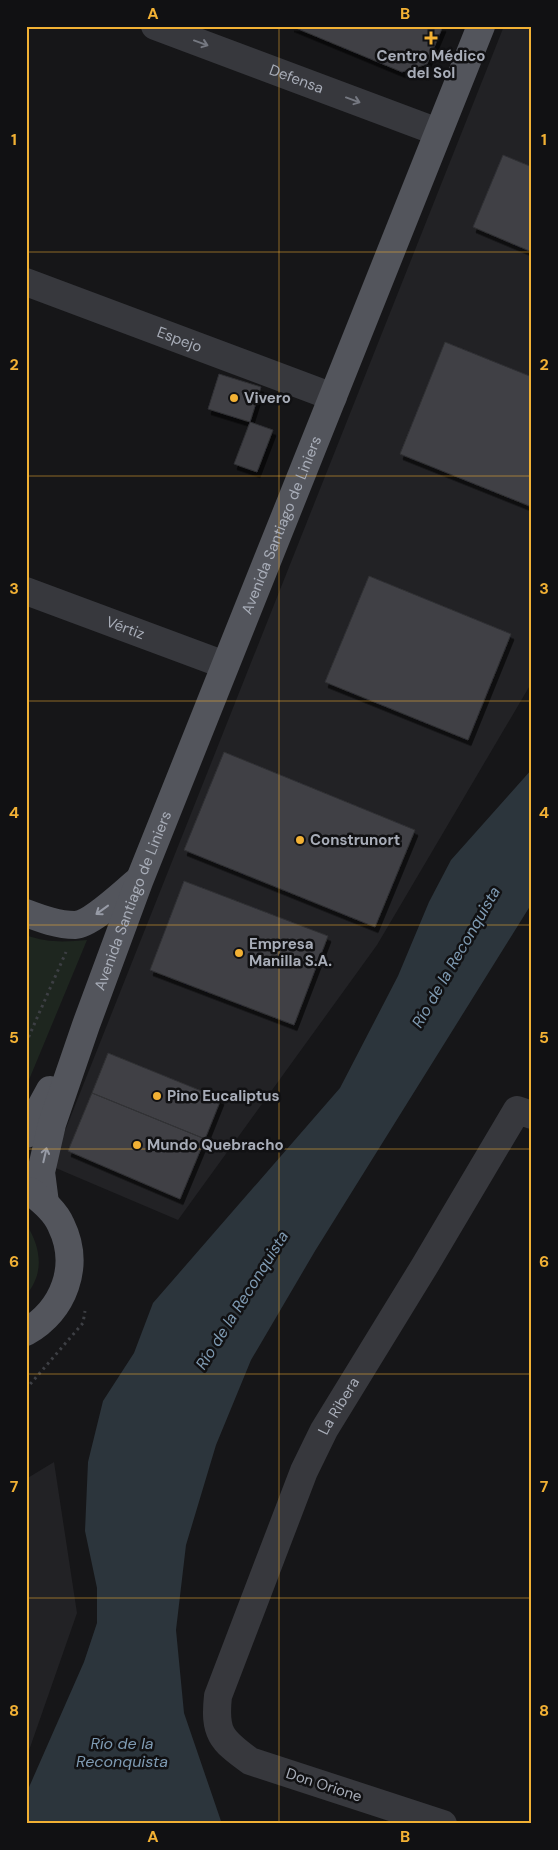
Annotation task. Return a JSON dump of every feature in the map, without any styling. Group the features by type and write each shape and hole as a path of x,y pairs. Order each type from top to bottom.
{"main road":[{"name":"Avenida Santiago de Liniers","path":"36,1196 52,1124 140,879 481,26"},
{"path":"26,913 50,922 78,925 102,912 140,879"},
{"name":"Avenida Santiago de Liniers","path":"26,1134 86,1025"},
{"path":"26,1332 40,1324 58,1303 68,1278 69,1251 61,1225 36,1196"}],"street":[{"name":"Defensa","path":"155,26 438,132"},
{"name":"Espejo","path":"26,282 333,397"},
{"name":"Vértiz","path":"26,590 225,665"},
{"name":"La Ribera","path":"218,1728 216,1714 218,1696 304,1471 324,1430 424,1267 525,1112"},
{"name":"Don Orione","path":"218,1728 228,1745 250,1761 443,1824"}],"path":[{"path":"26,1043 70,945"}],"shaded area":[{"path":"504,26 532,26 532,682 377,945 178,1220 51,1166"},
{"path":"26,935 56,941 87,940 26,1087"},
{"path":"26,1224 35,1242 39,1260 36,1278 26,1295"},
{"path":"54,1462 77,1613 26,1759 26,1479"}],"water":[{"name":"Río de la Reconquista","path":"532,769 532,903 315,1251 251,1360 216,1445 186,1545 176,1630 184,1713 222,1824 26,1824 26,1794 84,1662 97,1623 97,1588 85,1531 88,1462 103,1401 134,1353 153,1303 340,1088 398,976 429,902 451,860"}],"building":[{"name":"Centro Médico del Sol","path":"291,26 443,26 427,64 402,72"},
{"path":"503,155 532,167 532,252 473,227"},
{"path":"445,342 532,377 532,507 400,454"},
{"name":"Vivero","path":"219,374 261,387 250,422 208,409"},
{"name":"Vivero","path":"250,422 273,430 257,472 234,464"},
{"path":"369,576 511,634 468,740 325,682"},
{"name":"Construnort","path":"224,752 415,830 375,927 184,850"},
{"name":"Empresa Manilla S.A.","path":"184,881 328,936 294,1025 150,970"},
{"name":"Pino Eucaliptus","path":"108,1053 221,1099 205,1139 92,1093"},
{"name":"Mundo Quebracho","path":"92,1093 205,1139 180,1199 68,1151"}],"place":[{"name":"Centro Médico del Sol","path":"431,38"},
{"name":"Vivero","path":"234,398"},
{"name":"Construnort","path":"300,840"},
{"name":"Empresa Manilla S.A.","path":"239,953"},
{"name":"Pino Eucaliptus","path":"157,1096"},
{"name":"Mundo Quebracho","path":"137,1145"}]}
